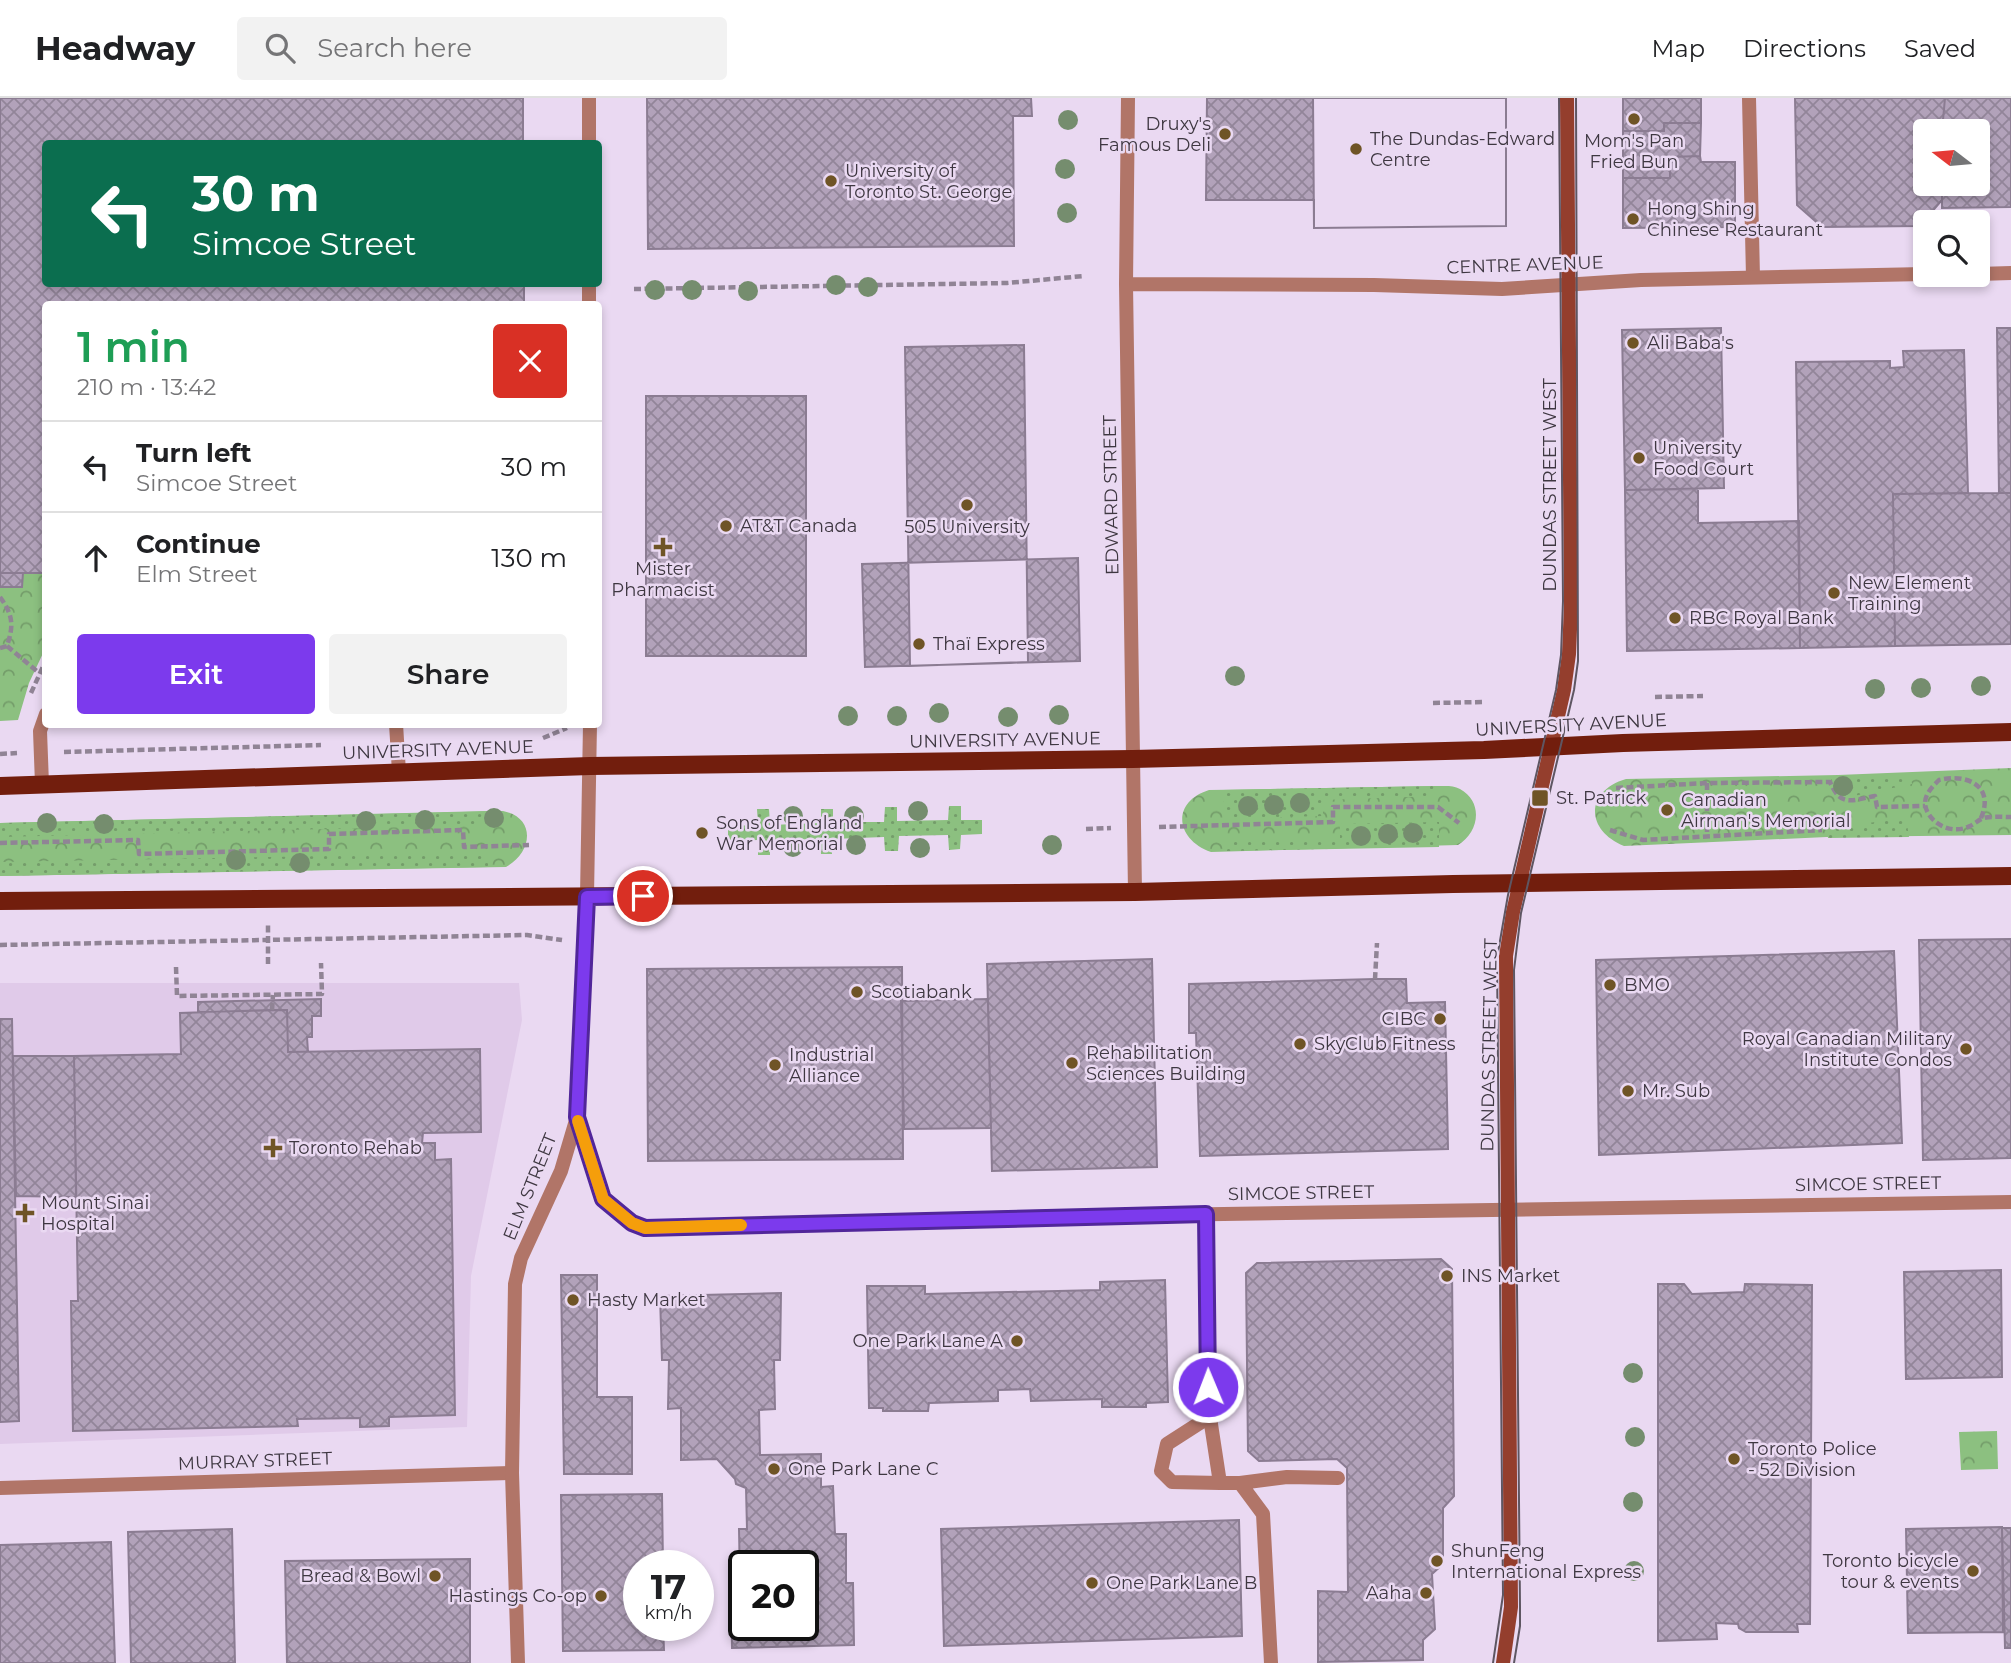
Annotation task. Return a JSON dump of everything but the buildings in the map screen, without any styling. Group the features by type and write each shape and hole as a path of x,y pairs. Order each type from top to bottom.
{"main road":[{"name":"DUNDAS STREET WEST","path":"1503,1663 1511,1607 1506,956 1569,654 1567,98"},
{"name":"UNIVERSITY AVENUE","path":"0,786 590,766 1133,759 2011,732"},
{"path":"0,901 1135,892 2011,876"}],"street":[{"path":"589,98 589,140"},
{"name":"EDWARD STREET","path":"1128,98 1126,284 1135,892"},
{"path":"1749,98 1753,277"},
{"path":"1990,274 2011,273"},
{"name":"CENTRE AVENUE","path":"1126,284 1374,285 1502,289 1753,277 1913,274"},
{"path":"42,725 42,784"},
{"path":"396,728 398,772"},
{"name":"ELM STREET","path":"518,1663 512,1473 515,1284 521,1258 561,1171 577,1117 587,897 590,728"},
{"name":"SIMCOE STREET","path":"577,1117 603,1199 632,1223 645,1228 1206,1214 2011,1202"},
{"path":"1206,1214 1209,1417 1220,1483"},
{"path":"1209,1417 1167,1444 1161,1471 1172,1482 1240,1483 1287,1477 1338,1478"},
{"name":"MURRAY STREET","path":"0,1488 512,1473"},
{"path":"1240,1483 1263,1514 1270,1663"}],"path":[{"path":"634,289 1007,283 1084,276"},
{"path":"0,597 10,612 11,633 7,646"},
{"path":"0,648 7,646"},
{"path":"7,646 39,673"},
{"path":"1655,697 1703,696"},
{"path":"1433,703 1483,702"},
{"path":"66,752 323,745"},
{"path":"0,754 18,753"},
{"path":"1981,818 1984,810 1983,794 1979,787 1966,778 1940,780 1929,791 1925,806 1936,822 1945,828 1964,829 1981,818 2011,817"},
{"path":"1707,782 1707,836"},
{"path":"1616,788 1707,782 1830,782 1836,796 1846,801 1875,796 1877,807 1925,806"},
{"path":"1086,829 1333,822 1333,807 1438,807 1460,823"},
{"path":"0,843 138,840 139,854 329,849 329,834 463,830 464,846 529,845"},
{"path":"1610,830 1643,839 1822,830"},
{"path":"268,899 268,964"},
{"path":"0,945 527,935"},
{"path":"1376,979 1377,943"},
{"path":"176,967 177,996 323,994 321,963"},
{"path":"272,995 272,1010"}],"shaded area":[{"name":"Toronto Rehab","path":"0,983 519,983 522,1020 471,1276 467,1427 0,1444"}],"green space":[{"path":"0,573 42,573 42,655 29,683 18,720 0,721"},
{"path":"2011,768 2011,835 1827,837 1624,846 1602,830 1595,811 1603,792 1626,779"},
{"path":"1911,776 1912,784 1844,798 1835,795 1831,779"},
{"path":"1437,786 1437,796 1323,800 1323,816 1224,819 1223,790"},
{"path":"1449,786 1468,795 1475,809 1476,817 1471,833 1458,845 1211,852 1190,839 1182,821 1183,811 1188,803 1209,790"},
{"path":"949,806 961,806 961,820 982,820 982,834 961,835 960,849 949,850 948,835 899,836 898,851 885,851 884,837 832,839 832,854 821,854 820,839 770,840 770,855 758,855 758,840 728,841 728,826 758,825 757,809 769,809 770,825 821,823 821,809 833,809 833,822 884,822 885,807 897,807 897,821 948,820"},
{"path":"488,811 488,825 0,837 0,823"},
{"path":"503,811 521,821 527,836 521,853 506,867 0,876 0,823"},
{"path":"1899,818 1907,824 1909,837 1828,838 1827,830"},
{"path":"1439,822 1439,847 1225,851 1226,842 1340,839 1340,824"},
{"path":"488,853 488,867 0,876 0,862"},
{"path":"1997,1431 1998,1469 1961,1470 1959,1432"}],"tram line":[{"path":"1493,1663 1503,1595 1497,958 1508,895 1556,690 1561,655 1563,601 1559,98"},
{"path":"1514,1663 1520,1626 1514,970 1521,913 1574,690 1578,661 1576,98"}],"slow traffic":[{"path":"578,1121 603,1199 632,1223 645,1228 741,1225"}],"place":[{"name":"Mom's Pan Fried Bun","path":"1634,119"},
{"name":"Druxy's Famous Deli","path":"1225,134"},
{"name":"The Dundas-Edward Centre","path":"1356,149"},
{"name":"University of Toronto St. George","path":"831,181"},
{"name":"Hong Shing Chinese Restaurant","path":"1633,219"},
{"name":"Ali Baba's","path":"1633,343"},
{"name":"University Food Court","path":"1639,458"},
{"name":"505 University","path":"967,505"},
{"name":"AT&T Canada","path":"726,526"},
{"name":"Mister Pharmacist","path":"663,547"},
{"name":"New Element Training","path":"1834,593"},
{"name":"RBC Royal Bank","path":"1675,618"},
{"name":"Thaï Express","path":"919,644"},
{"name":"St. Patrick","path":"1540,798"},
{"name":"Canadian Airman's Memorial","path":"1667,810"},
{"name":"Sons of England War Memorial","path":"702,833"},
{"name":"BMO","path":"1610,985"},
{"name":"Scotiabank","path":"857,992"},
{"name":"CIBC","path":"1440,1019"},
{"name":"SkyClub Fitness","path":"1300,1044"},
{"name":"Royal Canadian Military Institute Condos","path":"1966,1049"},
{"name":"Rehabilitation Sciences Building","path":"1072,1063"},
{"name":"Industrial Alliance","path":"775,1065"},
{"name":"Mr. Sub","path":"1628,1091"},
{"name":"Toronto Rehab","path":"273,1148"},
{"name":"Mount Sinai Hospital","path":"25,1213"},
{"name":"INS Market","path":"1447,1276"},
{"name":"Hasty Market","path":"573,1300"},
{"name":"One Park Lane A","path":"1017,1341"},
{"name":"Toronto Police - 52 Division","path":"1734,1459"},
{"name":"One Park Lane C","path":"774,1469"},
{"name":"ShunFeng International Express","path":"1437,1561"},
{"name":"Toronto bicycle tour & events","path":"1973,1571"},
{"name":"Bread & Bowl","path":"435,1576"},
{"name":"One Park Lane B","path":"1092,1583"},
{"name":"Aaha","path":"1426,1593"},
{"name":"Hastings Co-op","path":"601,1596"}],"route":[{"path":"643,896 587,897 577,1117 603,1199 632,1223 645,1228 1206,1214 1208,1387"}]}
